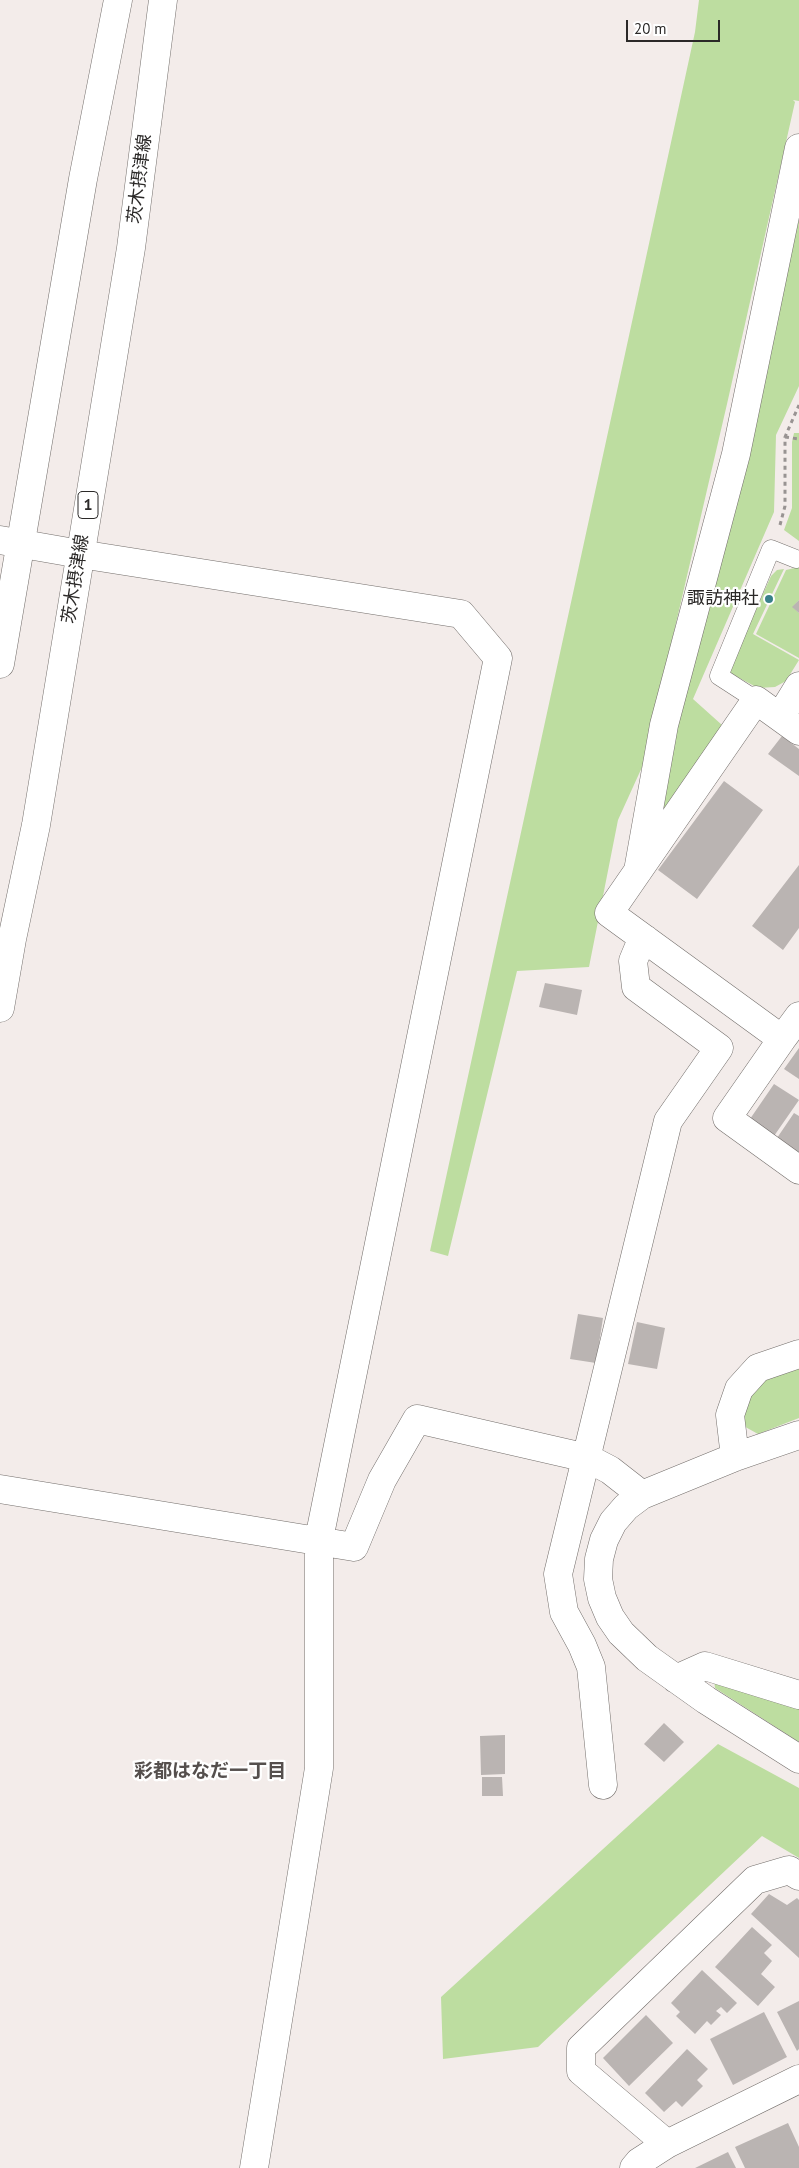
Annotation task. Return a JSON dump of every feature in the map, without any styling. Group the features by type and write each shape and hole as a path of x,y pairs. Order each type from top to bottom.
{"street":[{"path":"0,664 10,541 118,0"},
{"name":"茨木摂津線","path":"0,1008 12,939 36,826 131,248 163,0"},
{"path":"638,871 664,725 736,454 793,141"},
{"path":"10,541 80,554 461,614 498,658 318,1540 319,1768 254,2168"},
{"path":"782,1039 609,913 756,700 790,724 799,686"},
{"path":"603,1785 591,1667 582,1645 564,1612 558,1574 668,1120 719,1048 636,987 633,961 638,949 646,939"},
{"path":"799,1016 726,1118 799,1170"},
{"path":"735,1457 730,1415 739,1389 758,1368 799,1354"},
{"path":"0,1489 354,1547 382,1480 417,1419 587,1458 610,1470 642,1495"},
{"path":"799,1436 735,1457 642,1495 626,1507 613,1522 604,1540 599,1559 598,1579 602,1598 610,1617 622,1633 647,1658 799,1759"},
{"path":"676,1679 705,1666 799,1694"},
{"path":"667,2144 581,2071 581,2048 755,1880 789,1870 799,1876"},
{"path":"634,2168 639,2162 667,2144 799,2079"}],"lane":[{"path":"756,700 719,676 771,549 796,559"}],"path":[{"path":"778,530 785,506 785,437 799,405"},
{"path":"792,422 799,421"},
{"path":"785,437 799,439"}],"green space":[{"path":"699,0 799,0 799,101 793,100 795,102 727,404 643,765 618,820 589,967 517,971 448,1256 430,1251 695,32"},
{"path":"799,219 799,386 776,435 774,512 693,699 722,725 658,819 655,817"},
{"path":"794,433 799,433 799,541 784,530 792,508 792,442"},
{"path":"799,567 799,600 793,607 799,613 799,658 756,634 786,570"},
{"path":"784,569 753,634 799,660 786,681 775,687 758,688 728,672 771,576 777,570"},
{"path":"799,1366 799,1418 758,1434 740,1424 749,1397 761,1383 769,1377"},
{"path":"714,1680 799,1707 799,1742 715,1688"},
{"path":"718,1744 799,1788 799,1858 762,1836 538,2047 443,2059 441,1997"}],"building":[{"path":"799,600 799,613 792,607"},
{"path":"782,736 799,749 799,776 768,754"},
{"path":"724,781 763,810 697,899 658,870"},
{"path":"799,865 799,928 783,950 752,926"},
{"path":"545,983 582,990 577,1015 539,1007"},
{"path":"799,1048 799,1079 784,1069"},
{"path":"774,1084 799,1100 774,1136 750,1119"},
{"path":"794,1113 799,1116 799,1154 777,1138"},
{"path":"578,1314 603,1318 596,1363 570,1359"},
{"path":"637,1322 665,1328 657,1369 628,1364"},
{"path":"664,1723 684,1742 664,1762 644,1744"},
{"path":"505,1735 505,1774 481,1775 480,1736"},
{"path":"482,1777 502,1777 503,1796 482,1796"},
{"path":"769,1894 787,1905 797,1898 799,1900 799,1958 751,1914"},
{"path":"752,1927 772,1945 764,1953 772,1961 761,1974 775,1987 758,2006 715,1967"},
{"path":"702,1970 737,2003 727,2013 721,2007 716,2011 721,2015 711,2025 707,2021 695,2034 676,2016 680,2012 671,2003"},
{"path":"799,2001 799,2049 797,2051 777,2012"},
{"path":"764,2012 787,2057 733,2085 710,2039"},
{"path":"646,2015 673,2043 629,2086 603,2058"},
{"path":"687,2049 708,2069 697,2080 703,2086 682,2107 676,2101 664,2112 645,2093"},
{"path":"788,2123 799,2147 799,2168 745,2168 735,2147"},
{"path":"728,2152 736,2168 695,2168"}],"place":[{"name":"諏訪神社","path":"769,599"}],"district":[{"name":"彩都はなだ一丁目","path":"210,1772"}]}
